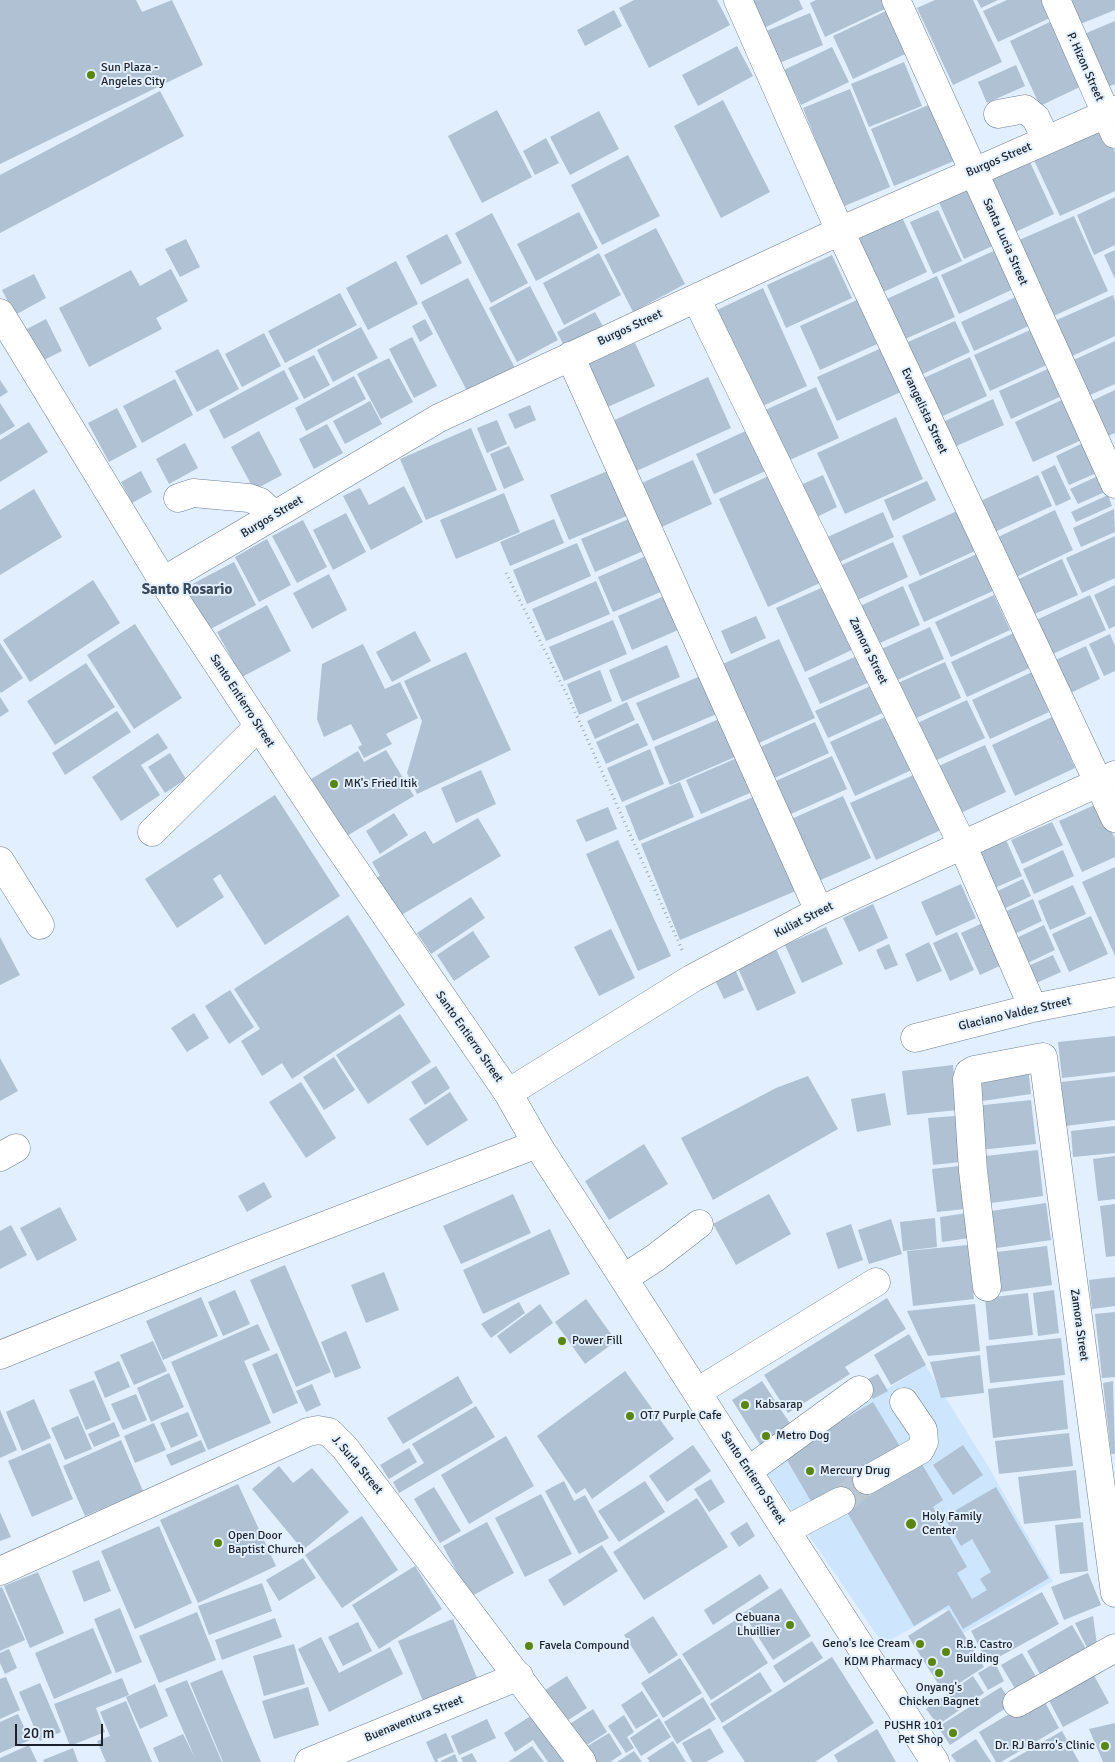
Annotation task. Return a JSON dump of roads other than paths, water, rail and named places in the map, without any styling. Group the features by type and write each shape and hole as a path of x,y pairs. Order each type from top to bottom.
{"street":[{"name":"Evangelista Street","path":"738,0 840,231 1106,779 1115,818"},
{"name":"Santa Lucia Street","path":"896,0 1115,484"},
{"name":"P. Hizon Street","path":"1056,0 1112,120"},
{"path":"998,114 1026,108 1036,118 1046,140"},
{"name":"Burgos Street","path":"163,581 439,418 973,171 1046,140 1112,120"},
{"name":"Zamora Street","path":"696,298 962,844 1032,1008"},
{"name":"Santo Entierro Street","path":"0,313 163,581 508,1094 537,1144 936,1762"},
{"path":"570,356 819,911"},
{"path":"178,498 193,493 249,498 260,502 274,516"},
{"path":"152,832 259,726"},
{"name":"Kuliat Street","path":"508,1094 693,978 819,911 1106,779"},
{"path":"0,861 40,925"},
{"name":"Glaciano Valdez Street","path":"915,1038 1032,1008 1115,992"},
{"name":"Zamora Street","path":"987,1287 973,1171 967,1079 974,1070 1043,1057 1115,1593"},
{"path":"0,1355 243,1257 537,1144"},
{"path":"624,1278 655,1258 699,1224"},
{"path":"697,1392 876,1282"},
{"path":"748,1471 859,1390"},
{"path":"867,1480 920,1450 924,1442 923,1430 904,1402"},
{"name":"J. Surla Street","path":"0,1571 308,1432 318,1430 330,1432 346,1448 520,1676 582,1762"},
{"path":"786,1530 840,1501"},
{"path":"1017,1703 1115,1648"},
{"name":"Buenaventura Street","path":"309,1762 520,1676"}],"tunnel":[{"path":"841,1501 867,1480"}],"place":[{"name":"Sun Plaza - Angeles City","path":"91,75"},
{"name":"MK's Fried Itik","path":"334,784"},
{"name":"Power Fill","path":"562,1341"},
{"name":"Kabsarap","path":"745,1405"},
{"name":"OT7 Purple Cafe","path":"630,1416"},
{"name":"Metro Dog","path":"766,1436"},
{"name":"Mercury Drug","path":"810,1471"},
{"name":"Holy Family Center","path":"911,1524"},
{"name":"Open Door Baptist Church","path":"218,1543"},
{"name":"Cebuana Lhuillier","path":"790,1625"},
{"name":"Geno's Ice Cream","path":"920,1644"},
{"name":"Favela Compound","path":"529,1646"},
{"name":"R.B. Castro Building","path":"946,1652"},
{"name":"KDM Pharmacy","path":"932,1662"},
{"name":"Onyang's Chicken Bagnet","path":"939,1673"},
{"name":"PUSHR 101 Pet Shop","path":"953,1733"},
{"name":"Dr. RJ Barro's Clinic","path":"1105,1746"}],"district":[{"name":"Santo Rosario","path":"187,590"}]}
